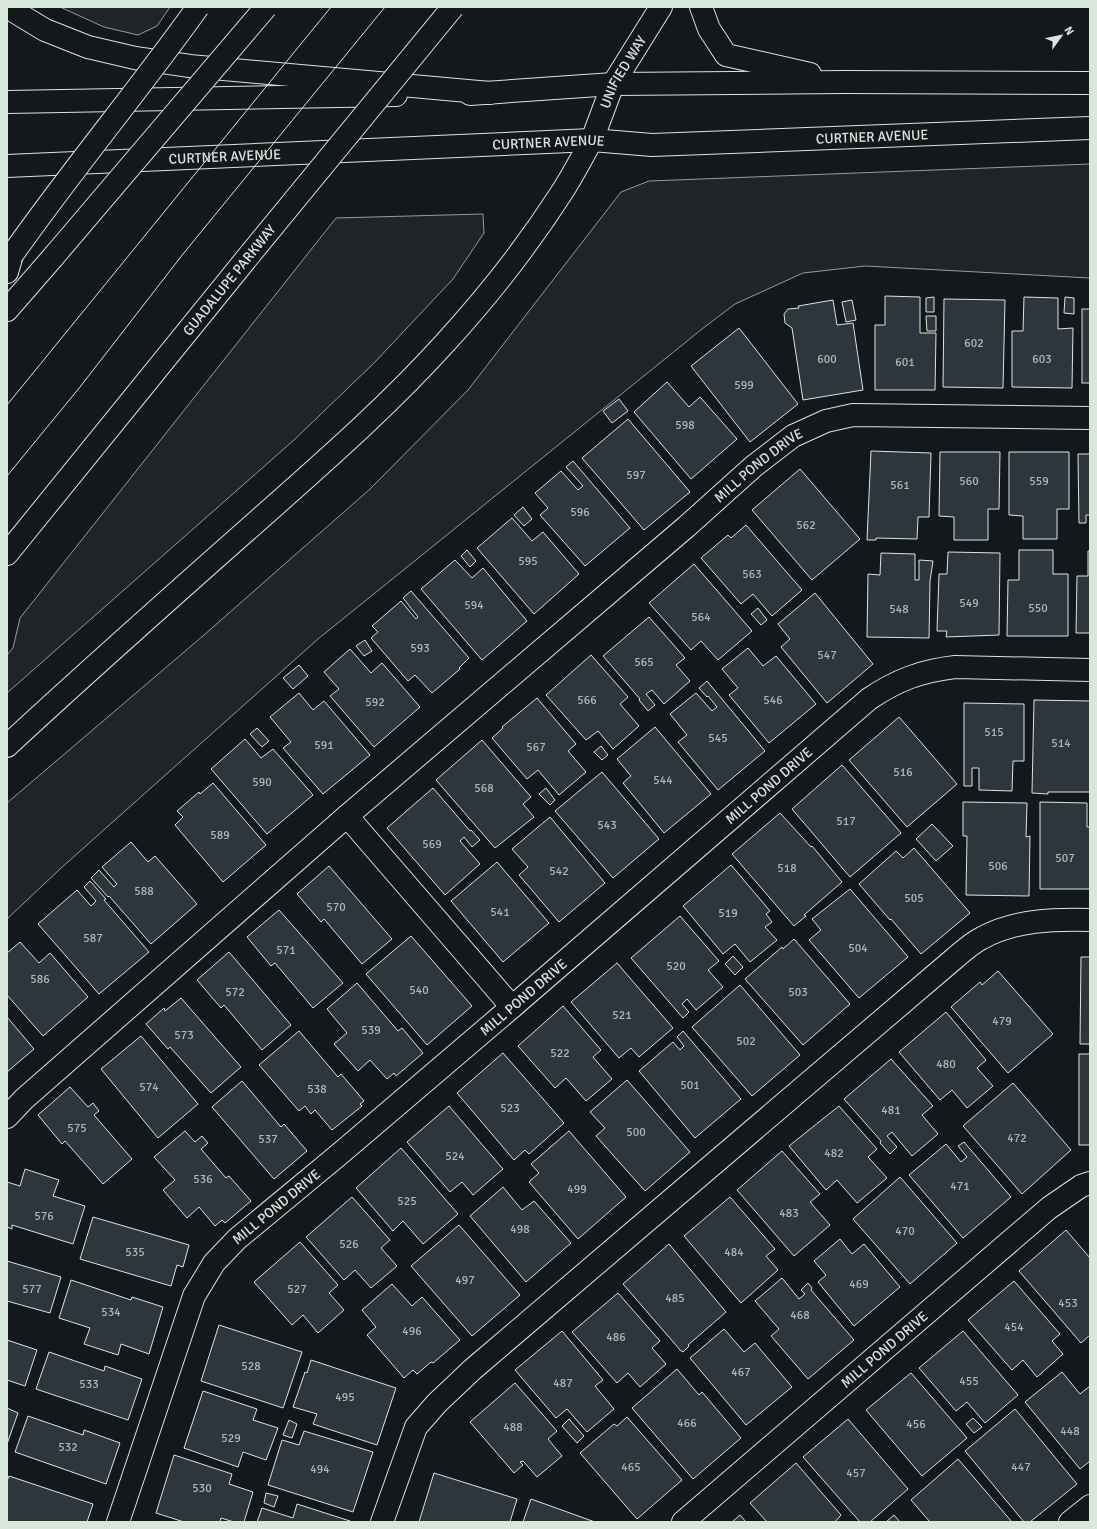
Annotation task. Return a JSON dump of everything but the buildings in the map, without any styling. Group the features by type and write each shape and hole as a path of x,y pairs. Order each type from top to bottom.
{"main road":[{"path":"8,7 45,30 88,47 135,58 198,66 490,93"},
{"path":"9,264 48,203 147,77 198,7"},
{"path":"7,310 266,7"},
{"name":"GUADALUPE PARKWAY","path":"7,554 453,7"},
{"name":"UNIFIED WAY","path":"7,746 113,649 339,449 416,374 461,324 492,288 533,234 562,192 592,140 613,84 661,7"},
{"path":"701,7 709,29 726,54 844,82"},
{"path":"7,102 490,93 613,84 844,82 1090,83"},
{"name":"CURTNER AVENUE","path":"7,166 592,140 652,145 1090,128"},
{"name":"MILL POND DRIVE","path":"7,1117 24,1099 347,816 680,532 754,466 793,436 826,421 853,415 1090,418"},
{"name":"MILL POND DRIVE","path":"118,1522 194,1296 214,1263 237,1239 512,1007 863,704 886,687 913,675 935,669 955,667 1090,670"},
{"path":"347,816 512,1007"},
{"path":"382,1522 416,1427 437,1403 472,1369 949,963 981,938 1007,927 1030,922 1056,919 1090,920"},
{"name":"MILL POND DRIVE","path":"682,1522 1049,1208 1081,1186 1090,1183"},
{"path":"1070,1522 1090,1506"}],"shaded area":[{"path":"60,7 170,7 157,26 138,35 104,27"},
{"path":"1090,164 1090,278 865,266 803,273 735,304 318,639 60,869 7,919 7,803 204,635 370,489 468,390 621,192 649,181"},
{"path":"483,214 484,233 453,279 375,362 294,440 7,693 7,655 13,648 20,618 336,218"}],"tram line":[{"path":"7,405 331,7"},
{"path":"7,476 80,387 183,254 385,7"}]}
